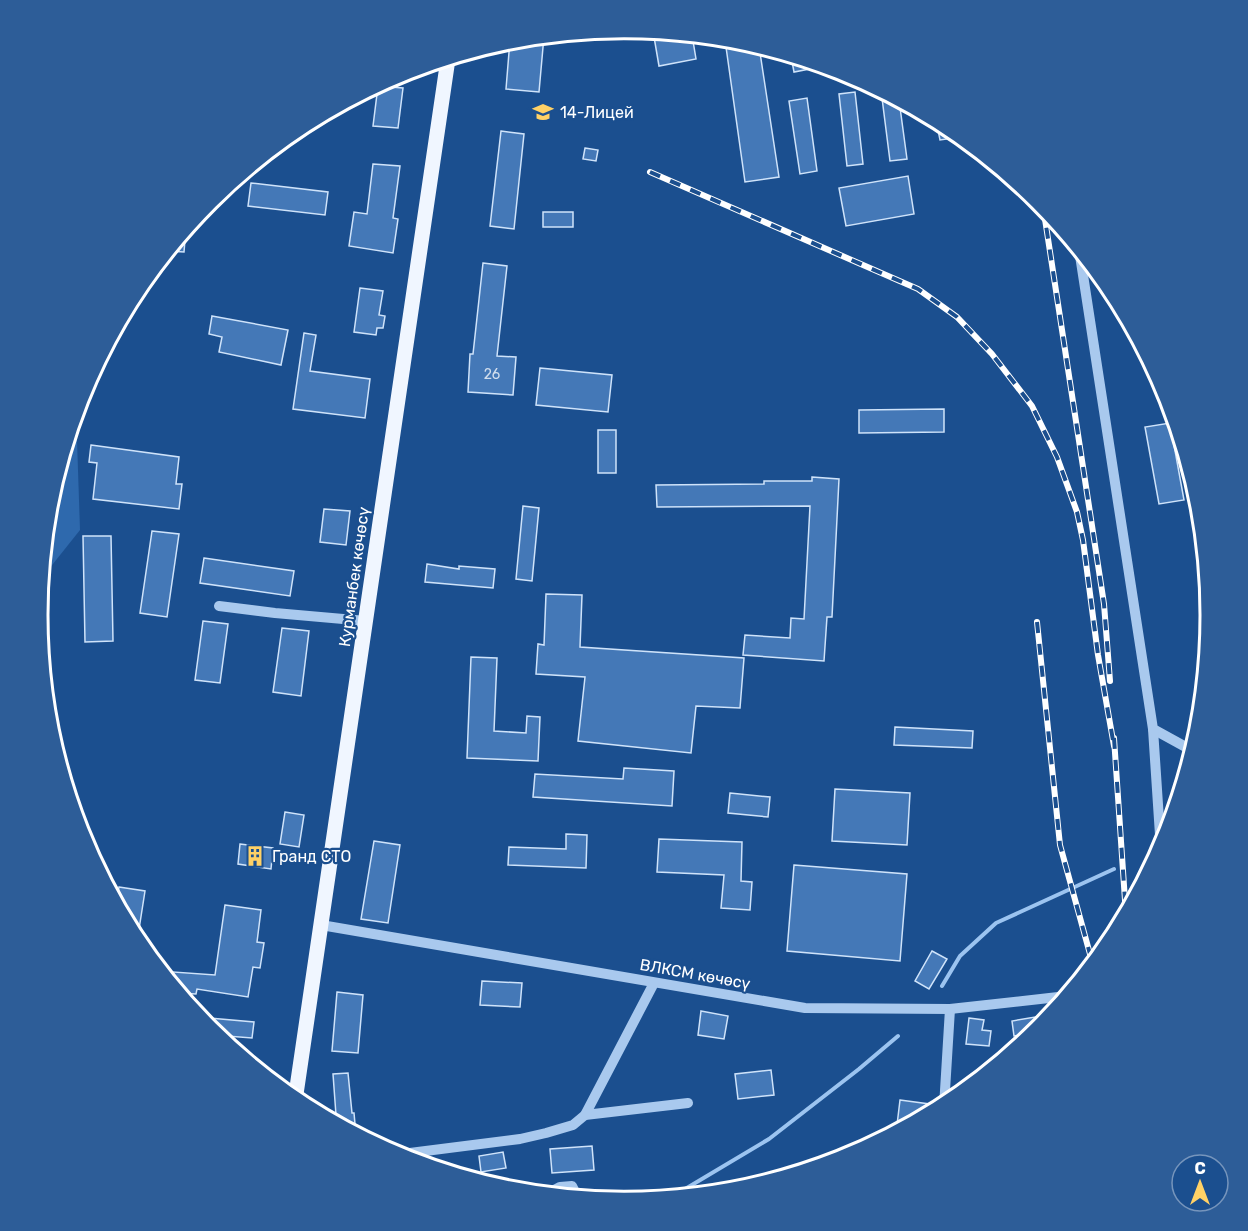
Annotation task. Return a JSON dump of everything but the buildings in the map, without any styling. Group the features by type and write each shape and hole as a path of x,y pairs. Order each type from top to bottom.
{"main road":[{"name":"Курманбек көчөсү","path":"297,1090 447,68"}],"street":[{"path":"1082,266 1153,729 1160,829"},
{"path":"219,606 366,621"},
{"path":"1153,729 1185,747"},
{"name":"ВЛКСМ көчөсү","path":"321,925 805,1008 950,1009 1056,997"},
{"path":"415,1152 520,1139 573,1125 585,1115 654,983"},
{"path":"945,1094 950,1009"},
{"path":"585,1115 688,1103"},
{"path":"558,1188 572,1186 574,1190"}],"shaded area":[{"path":"77,434 80,530 50,568 59,503"}],"waterway":[{"path":"942,986 960,956 996,923 1114,869"},
{"path":"686,1188 769,1139 898,1036"}],"railway":[{"path":"650,172 918,289 957,317 992,354 1032,406 1057,457 1077,512 1114,746"},
{"path":"1046,223 1104,604 1110,681"},
{"path":"1037,622 1060,845 1090,954"},
{"path":"1114,738 1125,900"}],"place":[{"name":"14-Лицей","path":"543,112"},
{"name":"Гранд СТО","path":"255,856"}]}
